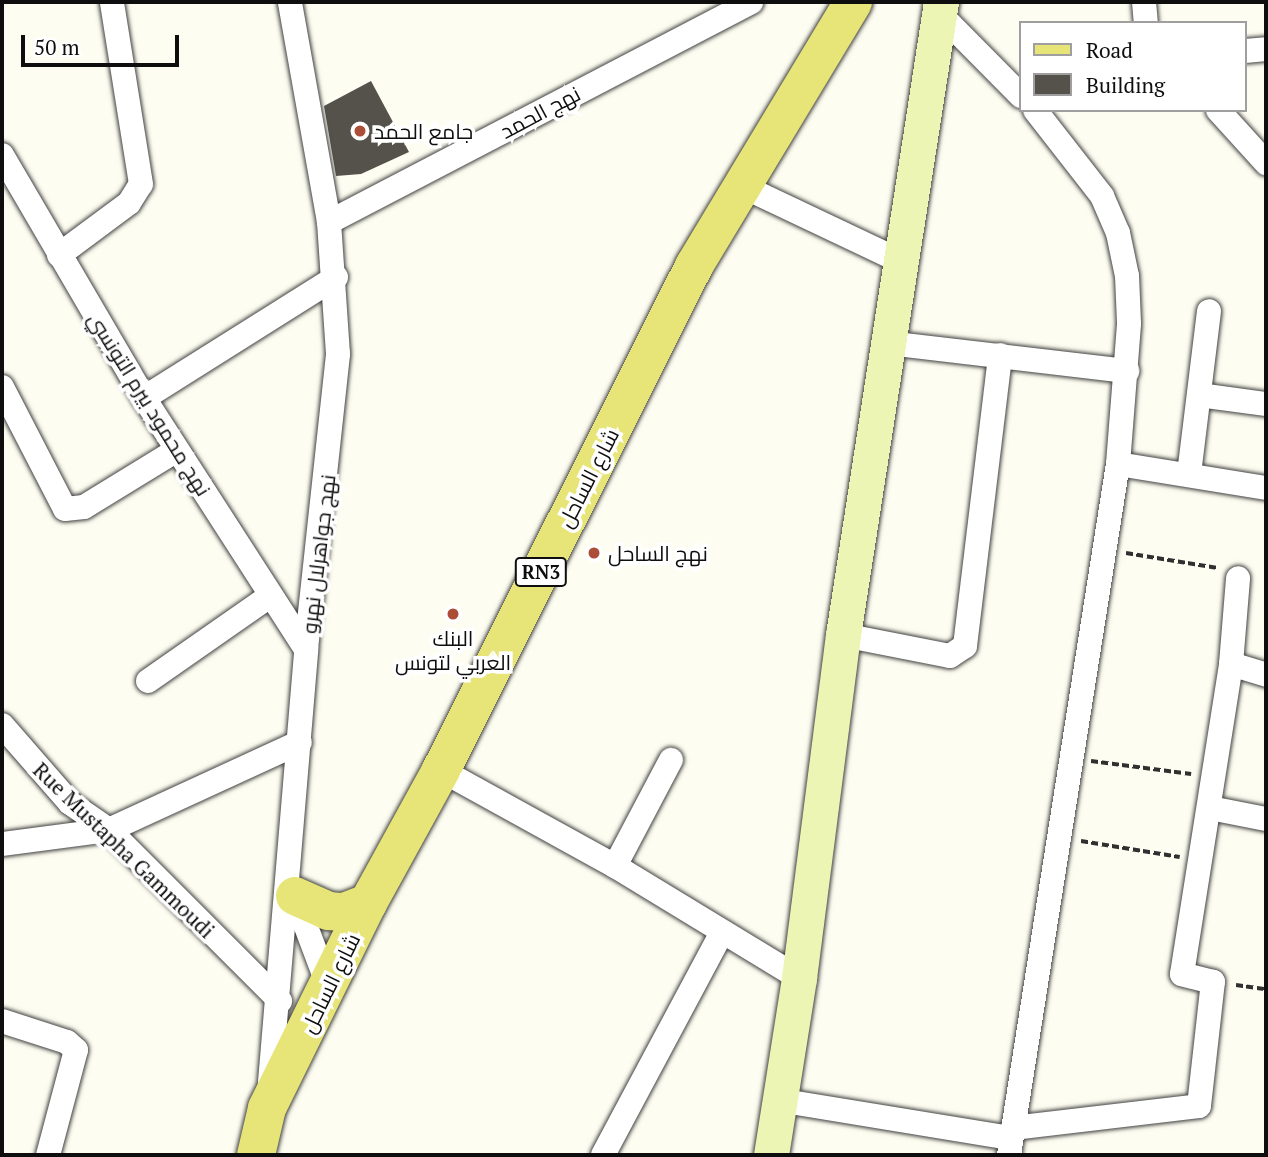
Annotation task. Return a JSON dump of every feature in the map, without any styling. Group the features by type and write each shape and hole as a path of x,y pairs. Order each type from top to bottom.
{"main road":[{"name":"شارع الساحل","path":"256,1155 267,1108 329,988 368,903 441,770 694,266 740,185 853,2"},
{"path":"292,887 328,911 344,912 368,903"}],"street":[{"path":"59,256 130,203 141,184 111,2"},
{"name":"نهج جواهرلال نهرو","path":"267,1108 292,887 306,649 337,368 336,277 290,2"},
{"name":"نهج الحمد","path":"328,222 751,2"},
{"path":"1144,2 1146,21"},
{"path":"940,7 1020,95"},
{"path":"771,1155 799,978 843,635 888,343 904,263 940,7"},
{"path":"1247,51 1266,49"},
{"path":"1220,112 1266,163"},
{"path":"1011,1140 1118,464 1127,371 1127,276 1118,233 1102,196 1051,115"},
{"name":"نهج محمود بيرم التونسي","path":"2,155 144,398 306,649"},
{"path":"740,185 904,263"},
{"path":"144,398 336,277"},
{"path":"1189,474 1209,311"},
{"path":"888,343 1127,371"},
{"path":"843,635 950,656 965,646 1000,355"},
{"path":"2,387 65,509 83,508 177,450"},
{"path":"1199,395 1266,404"},
{"path":"1118,464 1266,488"},
{"path":"778,1100 1011,1140 1197,1109 1213,982 1182,974 1231,664 1238,578"},
{"path":"148,681 271,596"},
{"path":"1231,664 1266,675"},
{"name":"Rue Mustapha Gammoudi","path":"2,725 70,803 109,830 280,1001"},
{"path":"2,844 109,830 300,742"},
{"path":"615,866 671,761"},
{"path":"441,770 615,866 799,978"},
{"path":"1210,808 1266,819"},
{"path":"292,887 329,988"},
{"path":"603,1155 722,932"},
{"path":"2,1021 67,1042 76,1050 48,1155"}],"path":[{"path":"1105,549 1228,570 1238,578"},
{"path":"1070,758 1214,777"},
{"path":"1059,837 1200,860"},
{"path":"1213,982 1266,989"}],"building":[{"name":"جامع الحمد","path":"371,81 409,152 361,174 336,176 324,106"}],"place":[{"name":"جامع الحمد","path":"360,131"},
{"name":"نهج الساحل","path":"594,553"},
{"name":"البنك العربي لتونس","path":"453,614"}]}
